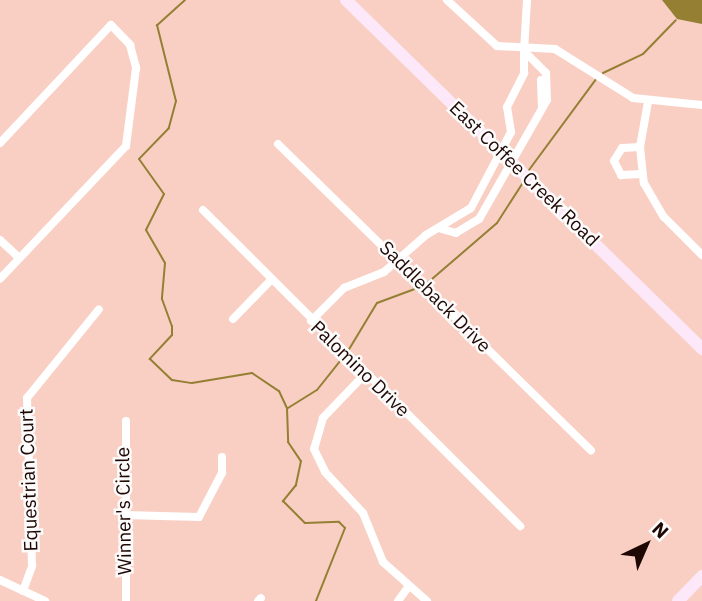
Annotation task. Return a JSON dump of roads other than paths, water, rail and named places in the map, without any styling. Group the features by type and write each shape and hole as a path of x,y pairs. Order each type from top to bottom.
{"street":[{"name":"East Coffee Creek Road","path":"346,0 702,349"},
{"path":"447,0 498,46 570,54 614,89 648,102 702,105"},
{"path":"311,321 344,288 397,260 426,234 442,229 471,208 513,126 509,100 523,79 527,0"},
{"path":"0,143 111,26 136,60 126,146 0,279"},
{"path":"442,229 456,233 479,219 541,107 544,80 542,65 524,51"},
{"path":"523,79 544,80"},
{"path":"648,102 640,148 642,174 658,209 702,255"},
{"name":"Saddleback Drive","path":"278,144 592,451"},
{"path":"640,148 622,148 614,161 621,175 642,174"},
{"name":"Palomino Drive","path":"203,210 270,281 520,526"},
{"path":"0,240 19,258"},
{"path":"233,319 270,281"},
{"name":"Equestrian Court","path":"23,591 32,566 27,398 99,309"},
{"path":"365,374 323,418 314,449 325,472 363,513 383,562 427,601"},
{"name":"Winner's Circle","path":"126,421 126,601"},
{"path":"124,514 199,517 222,473 222,457"},
{"path":"678,601 702,576"},
{"path":"0,580 45,601"},
{"path":"398,601 409,586"}],"waterway":[{"path":"185,0 157,25 176,101 169,128 139,159 164,194 146,230 165,263 162,299 172,326 172,335 150,359 172,380 192,383 252,373 279,391 287,408 288,442 301,461 296,485 283,501 305,523 339,522 345,528 316,601"},
{"path":"603,73 643,54 676,20"},
{"path":"529,170 596,79"},
{"path":"425,285 497,223 524,181"},
{"path":"348,351 377,303 420,287"},
{"path":"288,408 317,390 344,356"}]}
